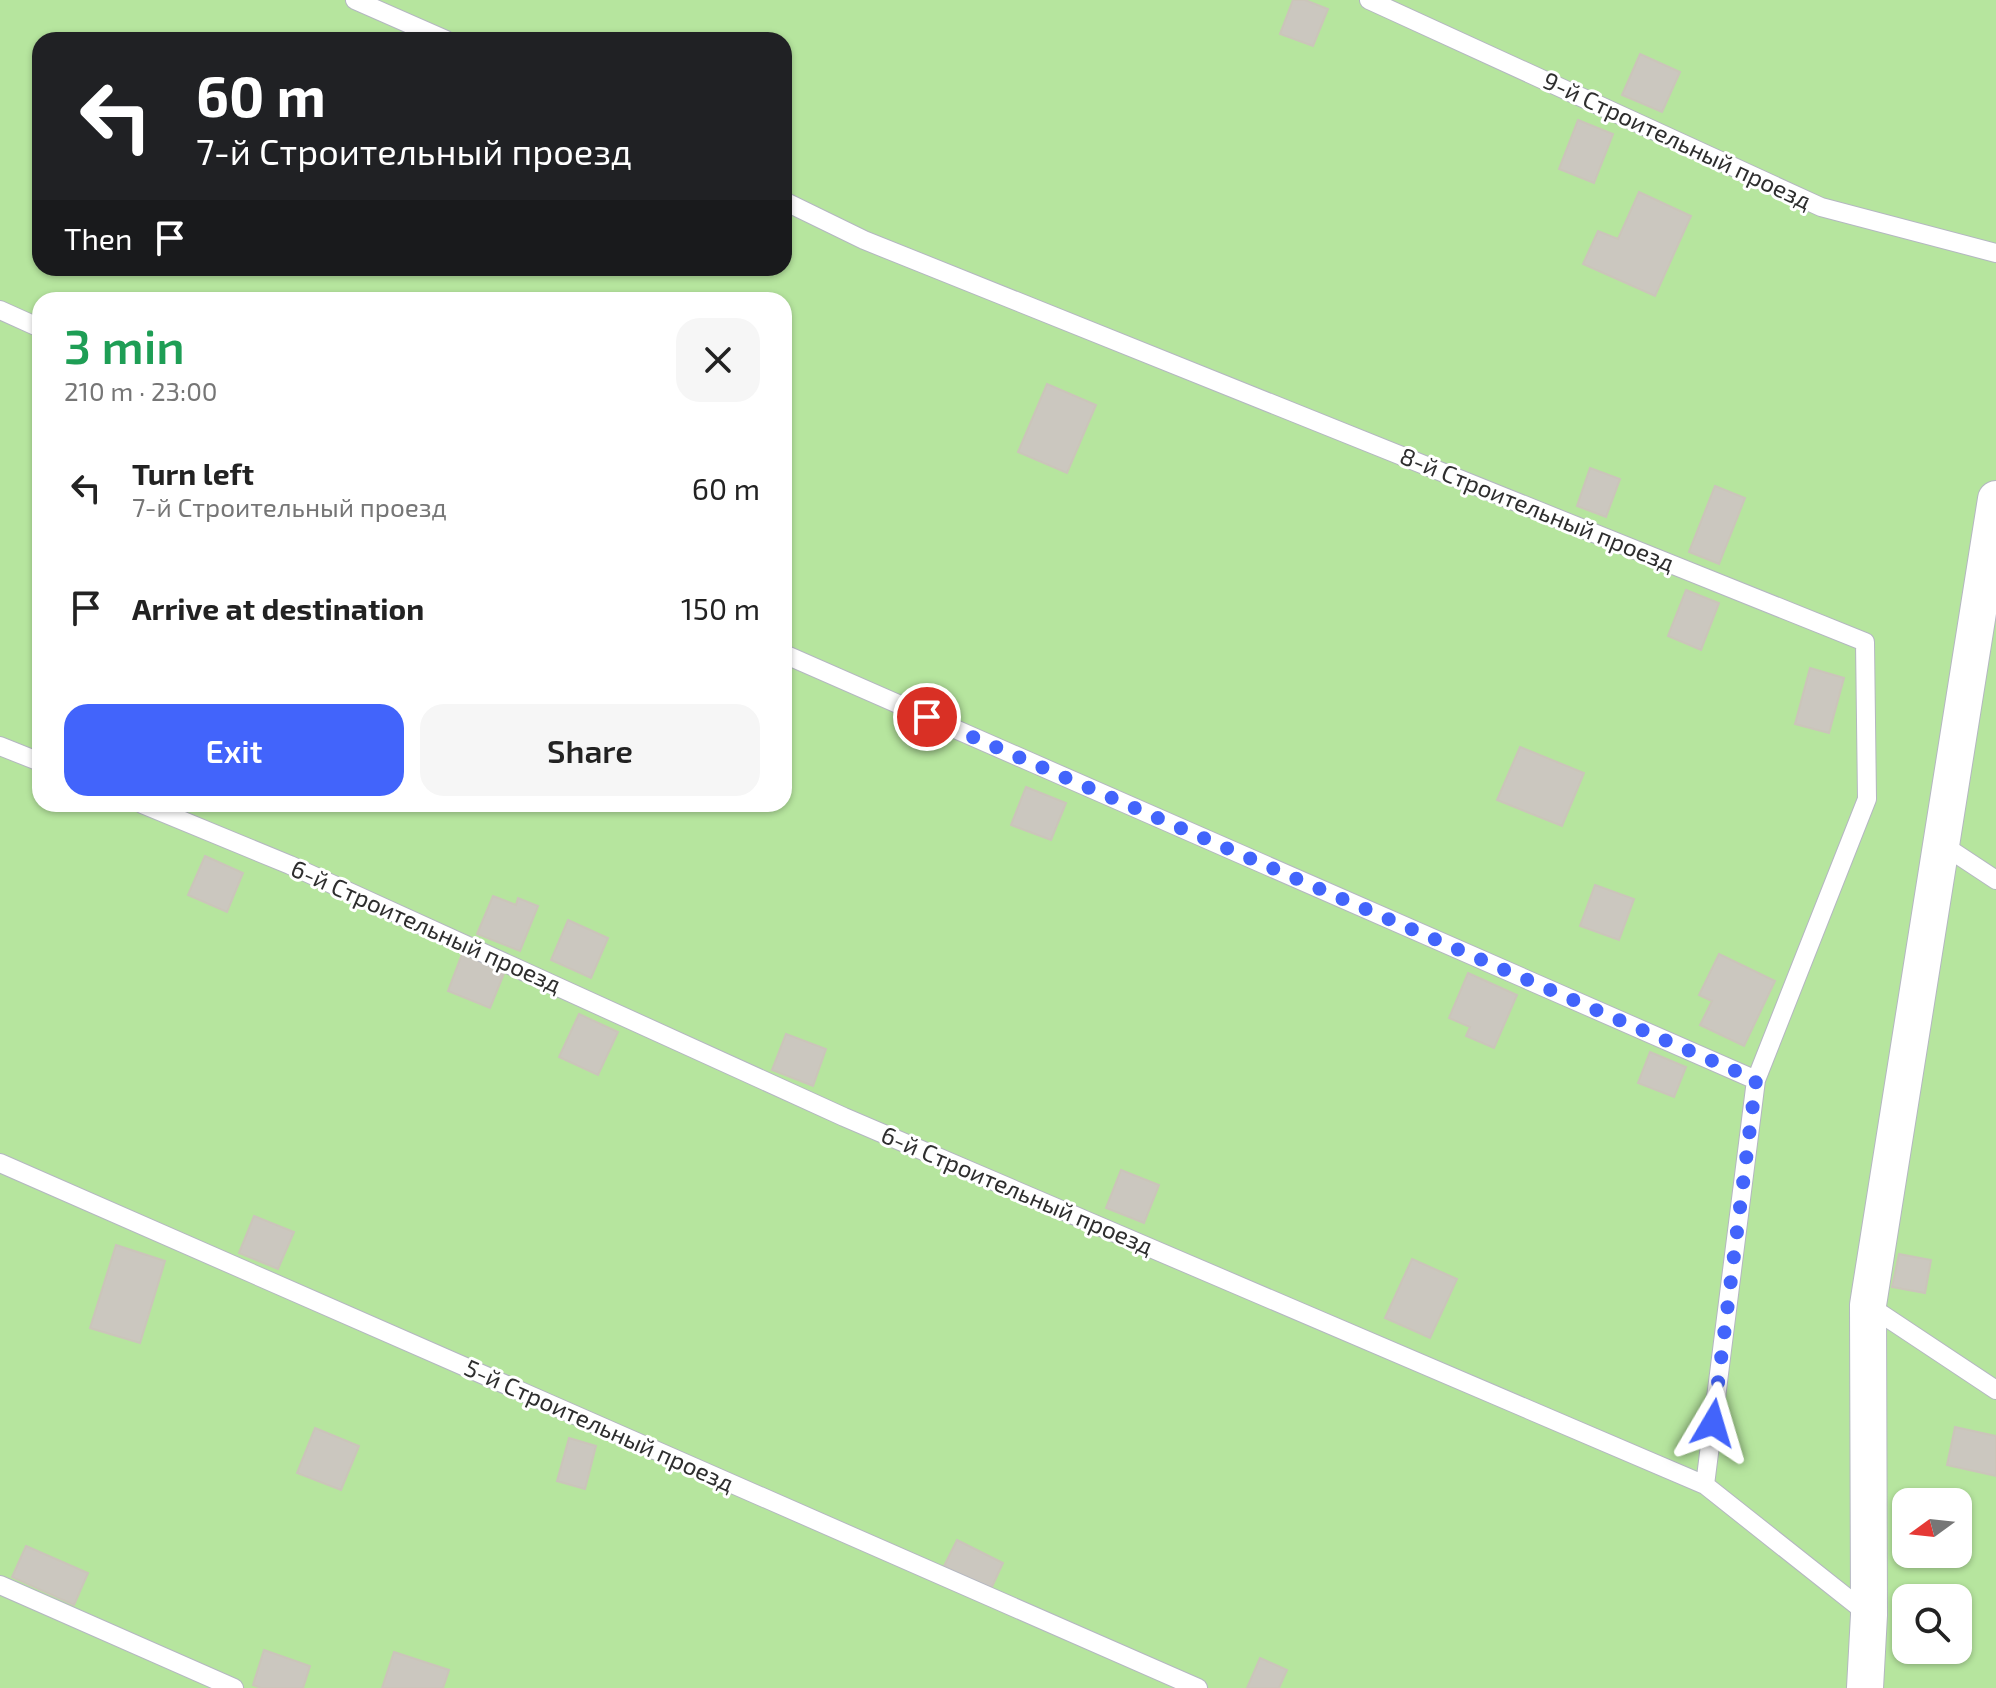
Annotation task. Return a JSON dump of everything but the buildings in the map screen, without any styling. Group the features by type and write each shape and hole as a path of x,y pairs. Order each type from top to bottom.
{"street":[{"path":"1865,1688 1869,1615 1868,1305 1996,499"}],"lane":[{"path":"355,0 428,32"},
{"name":"9-й Строительный проезд","path":"1369,0 1821,207 1996,253"},
{"name":"8-й Строительный проезд","path":"792,205 864,240 1865,642 1867,799 1756,1080"},
{"path":"0,310 32,324"},
{"path":"792,658 1756,1080 1705,1485"},
{"path":"0,746 32,759"},
{"name":"6-й Строительный проезд","path":"161,812 290,865 844,1117 1705,1485 1869,1615"},
{"path":"1940,843 1996,880"},
{"name":"5-й Строительный проезд","path":"0,1163 1198,1688"},
{"path":"1868,1305 1996,1390"},
{"path":"0,1585 234,1688"}],"green space":[{"path":"0,0 1996,0 1996,1688 0,1688"}],"route":[{"path":"927,717 1756,1080 1713,1423"}]}
